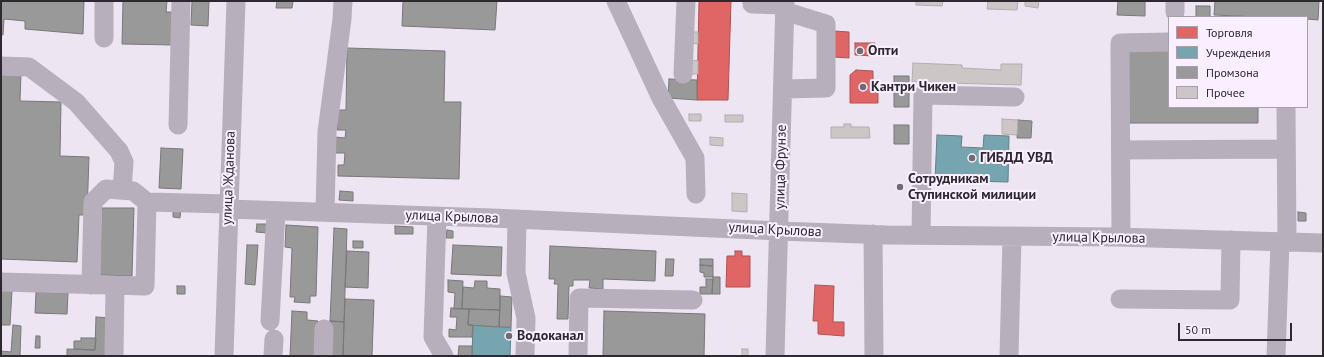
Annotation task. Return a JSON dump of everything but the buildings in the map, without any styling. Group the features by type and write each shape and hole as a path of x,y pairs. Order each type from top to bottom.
{"street":[{"path":"104,1 104,38"},
{"path":"178,124 181,1"},
{"name":"улица Жданова","path":"224,356 236,1"},
{"path":"325,212 327,132 343,1"},
{"path":"616,1 661,98 695,158 696,194"},
{"path":"683,74 686,1"},
{"path":"752,1 752,4 785,6 826,24 826,88 783,88"},
{"name":"улица Фрунзе","path":"775,356 780,231 785,6"},
{"path":"1121,237 1120,43 1168,42"},
{"path":"1,66 29,67 76,102 119,151 124,162 122,190"},
{"path":"921,236 923,95 1015,97"},
{"path":"1276,356 1283,242 1286,108"},
{"path":"1121,150 1286,149"},
{"path":"1,282 91,285 145,286 147,202 133,191 106,189 93,202 91,285"},
{"name":"улица Крылова","path":"147,202 276,211 517,219 780,231 921,236 1004,232 1323,244"},
{"path":"272,339 276,211"},
{"path":"437,216 433,337 444,356"},
{"path":"517,219 516,273 526,318 525,356"},
{"path":"1004,232 1009,356"},
{"path":"873,234 874,356"},
{"path":"1120,299 1230,300 1231,240"},
{"path":"114,356 115,285"},
{"path":"578,356 579,298 692,300"},
{"path":"323,356 324,330"}],"place":[{"name":"Опти","path":"860,51"},
{"name":"Кантри Чикен","path":"863,87"},
{"name":"ГИБДД УВД","path":"972,158"},
{"name":"Сотрудникам Ступинской милиции","path":"900,187"},
{"name":"Водоканал","path":"509,336"}]}
